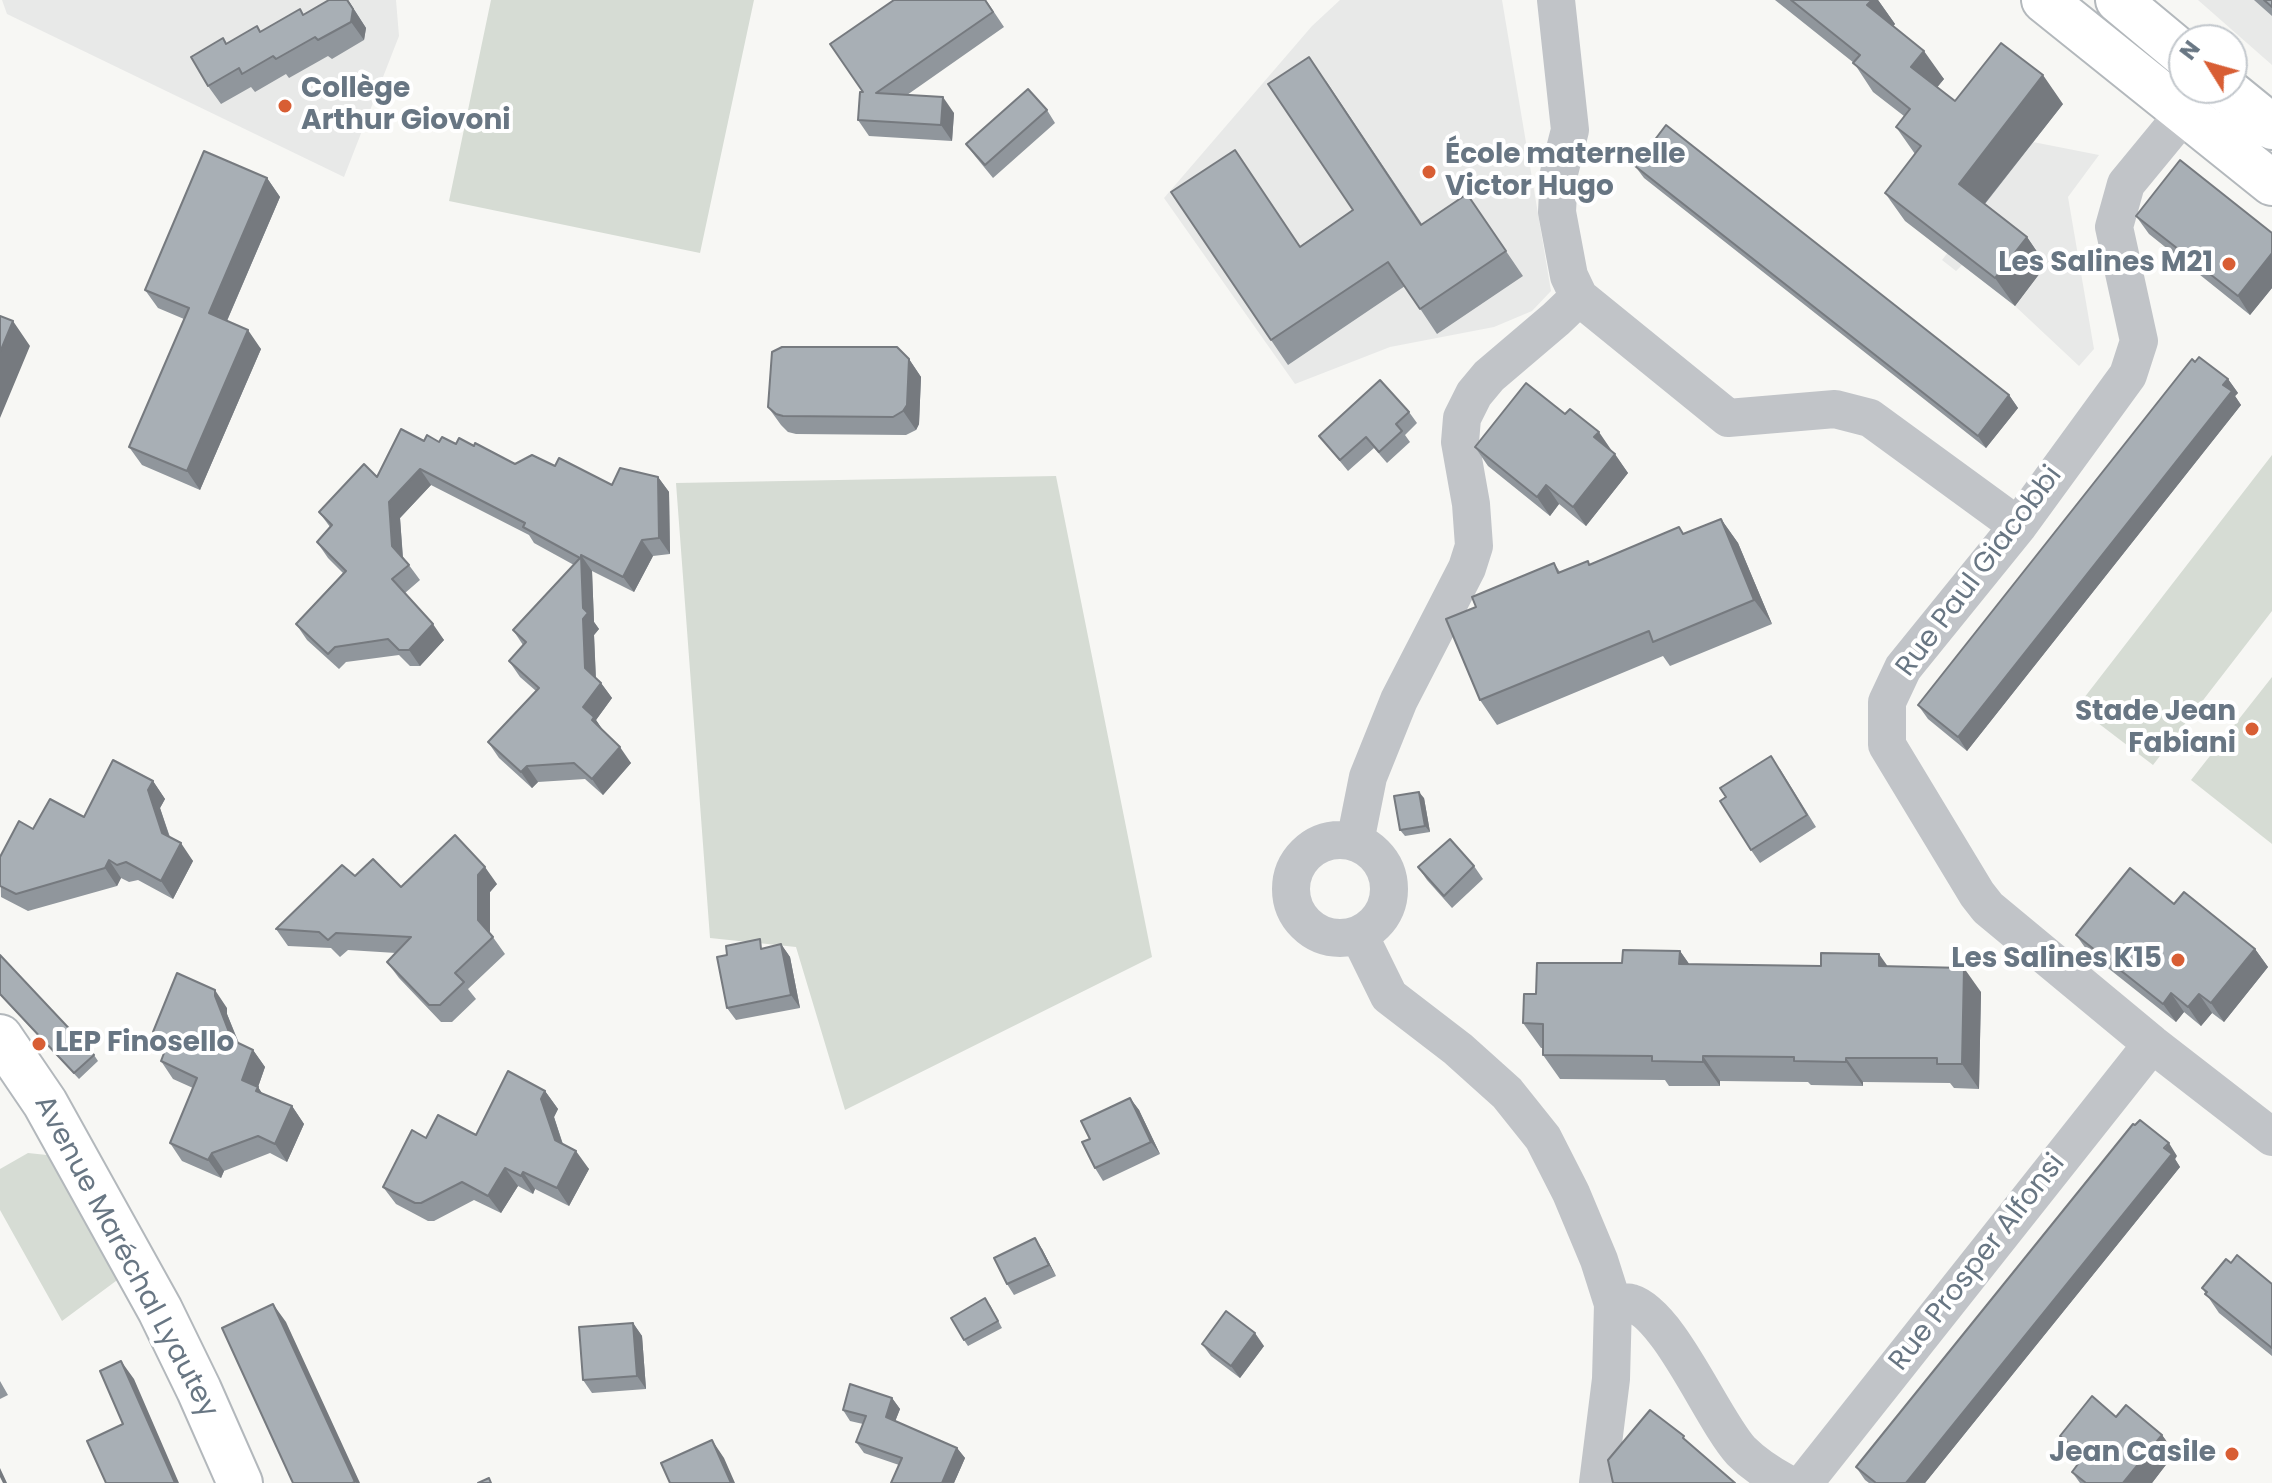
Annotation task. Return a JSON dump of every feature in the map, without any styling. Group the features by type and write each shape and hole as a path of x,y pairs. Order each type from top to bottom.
{"street":[{"path":"1556,0 1570,130 1559,173 1557,212 1569,276 1579,297 1728,418 1835,409 1870,418 2018,526"},
{"path":"2044,0 2168,83"},
{"path":"2118,0 2168,42"},
{"name":"Rue Paul Giacobbi","path":"2191,104 2126,184 2114,227 2139,341 2128,375 2018,526 1903,668 1887,702 1887,745 1988,908 2152,1044 2272,1137"},
{"path":"2198,104 2272,183"},
{"path":"2244,104 2272,127"},
{"path":"1355,842 1368,777 1399,700 1467,568 1474,546 1471,504 1460,442 1462,418 1474,394 1489,376 1579,297"},
{"path":"1340,839 1355,842 1379,859 1386,873 1389,887 1386,908 1379,919 1359,935 1327,937 1313,931 1293,907 1290,891 1292,875 1310,849 1340,839"},
{"path":"1359,935 1389,996 1458,1049 1507,1093 1543,1138 1582,1220 1613,1304 1611,1379 1598,1483"},
{"name":"Avenue Maréchal Lyautey","path":"0,1037 45,1103 160,1310 240,1483"},
{"name":"Rue Prosper Alfonsi","path":"1804,1483 2152,1044"},
{"path":"1613,1304 1629,1301 1647,1312 1672,1344 1739,1449 1762,1470 1786,1483"}],"shaded area":[{"name":"Collège Arthur Giovoni","path":"2,0 396,0 399,36 344,177 7,14"},
{"path":"491,0 754,0 700,253 449,201"},
{"name":"École maternelle Victor Hugo","path":"1340,0 1502,0 1551,291 1532,311 1494,327 1390,347 1295,384 1164,198 1312,26"},
{"path":"2198,0 2272,0 2272,65 2248,44 2248,24 2225,24"},
{"path":"2033,142 2099,155 2068,197 2094,349 2079,366 2015,306 1962,265 1956,271 1942,260"},
{"path":"2272,455 2272,611 2153,765 2077,707"},
{"path":"1056,476 1152,957 845,1110 796,947 710,938 676,483"},
{"name":"Stade Jean Fabiani","path":"2272,677 2272,844 2191,780"},
{"path":"28,1153 47,1155 120,1278 62,1321 0,1210 0,1169"}],"building":[{"path":"329,0 347,0 353,9 351,22 318,40 315,37 276,59 273,56 242,74 239,68 208,86 191,57 223,38 226,44 257,26 260,32 300,9 303,15"},
{"path":"894,0 985,0 993,12 876,93 943,97 941,125 858,120 860,92 863,92 830,44"},
{"path":"1791,0 1872,0 1867,5 1924,51 1911,67 1955,101 2001,43 2043,75 1959,184 2027,237 1995,278 1885,193 1921,146 1896,127 1910,109 1853,63 1860,55"},
{"path":"1309,57 1421,225 1467,194 1506,251 1420,309 1388,262 1271,340 1171,192 1235,150 1300,247 1353,210 1268,84"},
{"path":"1028,89 1047,110 985,165 966,144"},
{"path":"1666,125 2009,395 1978,436 1635,166"},
{"path":"204,151 267,178 209,313 248,330 187,471 129,447 189,308 145,290"},
{"name":"Les Salines M21","path":"2180,160 2272,233 2272,253 2238,296 2136,216"},
{"path":"0,316 13,321 0,352"},
{"path":"782,347 897,347 909,359 907,405 893,417 776,414 768,407 772,352"},
{"path":"2199,357 2228,379 2223,385 2232,391 1958,737 1918,705 2192,359 2195,362"},
{"path":"1380,380 1409,412 1396,424 1402,431 1379,452 1366,437 1340,460 1319,436"},
{"path":"1526,383 1565,414 1570,409 1599,432 1594,437 1615,454 1573,507 1546,485 1537,497 1475,447"},
{"path":"401,429 424,441 427,435 439,442 442,437 456,444 459,438 515,464 532,455 555,466 559,458 612,485 620,468 658,477 659,538 642,540 623,577 581,555 583,608 588,613 583,619 585,668 601,683 583,707 620,747 592,779 574,763 527,766 521,772 488,742 539,688 509,661 526,642 513,630 580,558 523,527 525,523 420,469 389,502 392,546 409,565 392,579 433,624 409,650 399,650 388,639 335,647 328,654 296,624 346,571 317,542 332,525 319,512 364,464 377,477"},
{"path":"1721,519 1754,600 1653,642 1649,631 1480,700 1446,619 1476,607 1472,597 1554,563 1558,573 1588,561 1589,565 1679,527 1683,534"},
{"path":"1771,756 1807,815 1751,850 1720,801 1726,797 1720,788"},
{"path":"113,760 153,781 148,790 162,833 181,843 161,881 126,862 117,865 109,860 105,868 16,894 0,886 0,857 19,821 33,829 50,799 84,817"},
{"path":"1419,792 1425,826 1400,830 1394,796"},
{"path":"455,835 485,867 478,875 478,920 493,937 455,973 464,982 440,1005 429,1005 387,962 411,937 336,933 328,940 319,932 276,929 342,865 355,876 373,859 401,887"},
{"path":"1450,839 1474,866 1444,896 1418,867"},
{"name":"Les Salines K15","path":"2130,868 2174,904 2184,892 2255,949 2211,1003 2199,994 2188,1007 2171,993 2163,1004 2076,935"},
{"path":"760,939 761,949 781,944 791,995 727,1008 717,957 727,955 726,946"},
{"path":"1623,950 1680,951 1679,964 1821,966 1821,953 1879,954 1879,966 1964,968 1962,1064 1937,1064 1937,1058 1846,1058 1846,1062 1794,1061 1794,1057 1703,1056 1703,1062 1652,1061 1652,1056 1543,1055 1543,1024 1523,1023 1524,994 1536,994 1537,963 1622,963"},
{"path":"0,955 94,1055 74,1073 0,994"},
{"path":"177,973 215,990 232,1040 253,1050 242,1080 258,1087 256,1091 292,1106 275,1144 258,1136 212,1153 208,1160 170,1143 197,1078 161,1061 169,1040 153,1032"},
{"path":"508,1071 545,1091 541,1099 555,1140 576,1151 557,1188 523,1172 521,1176 505,1168 488,1196 462,1182 421,1203 415,1203 383,1187 412,1130 426,1138 438,1115 476,1135"},
{"path":"1130,1098 1151,1142 1095,1168 1082,1142 1090,1139 1081,1121"},
{"path":"2140,1120 2169,1143 2164,1148 2172,1154 1906,1483 1876,1483 1856,1467 2133,1124"},
{"path":"1035,1238 1049,1265 1007,1284 994,1258"},
{"path":"2237,1255 2272,1284 2272,1348 2205,1294 2207,1292 2202,1288 2226,1259 2231,1263"},
{"path":"985,1298 998,1321 964,1340 951,1318"},
{"path":"273,1304 355,1482 293,1483 222,1328"},
{"path":"1226,1311 1255,1333 1231,1366 1202,1344"},
{"path":"633,1323 637,1376 583,1380 579,1327"},
{"path":"121,1361 175,1483 106,1483 87,1441 123,1424 100,1371"},
{"path":"850,1384 892,1398 886,1417 957,1448 942,1483 891,1483 902,1458 856,1442 866,1416 843,1410"},
{"path":"2092,1396 2116,1417 2126,1405 2162,1435 2123,1483 2086,1483 2072,1472 2084,1456 2060,1436"},
{"path":"1650,1410 1684,1436 1735,1483 1613,1483 1608,1460"},
{"path":"712,1440 731,1483 670,1483 661,1463"}],"place":[{"name":"Collège Arthur Giovoni","path":"285,106"},
{"name":"École maternelle Victor Hugo","path":"1429,172"},
{"name":"Les Salines M21","path":"2229,264"},
{"name":"Stade Jean Fabiani","path":"2252,729"},
{"name":"Les Salines K15","path":"2178,960"},
{"name":"LEP Finosello","path":"39,1044"},
{"name":"Jean Casile","path":"2232,1454"}]}
